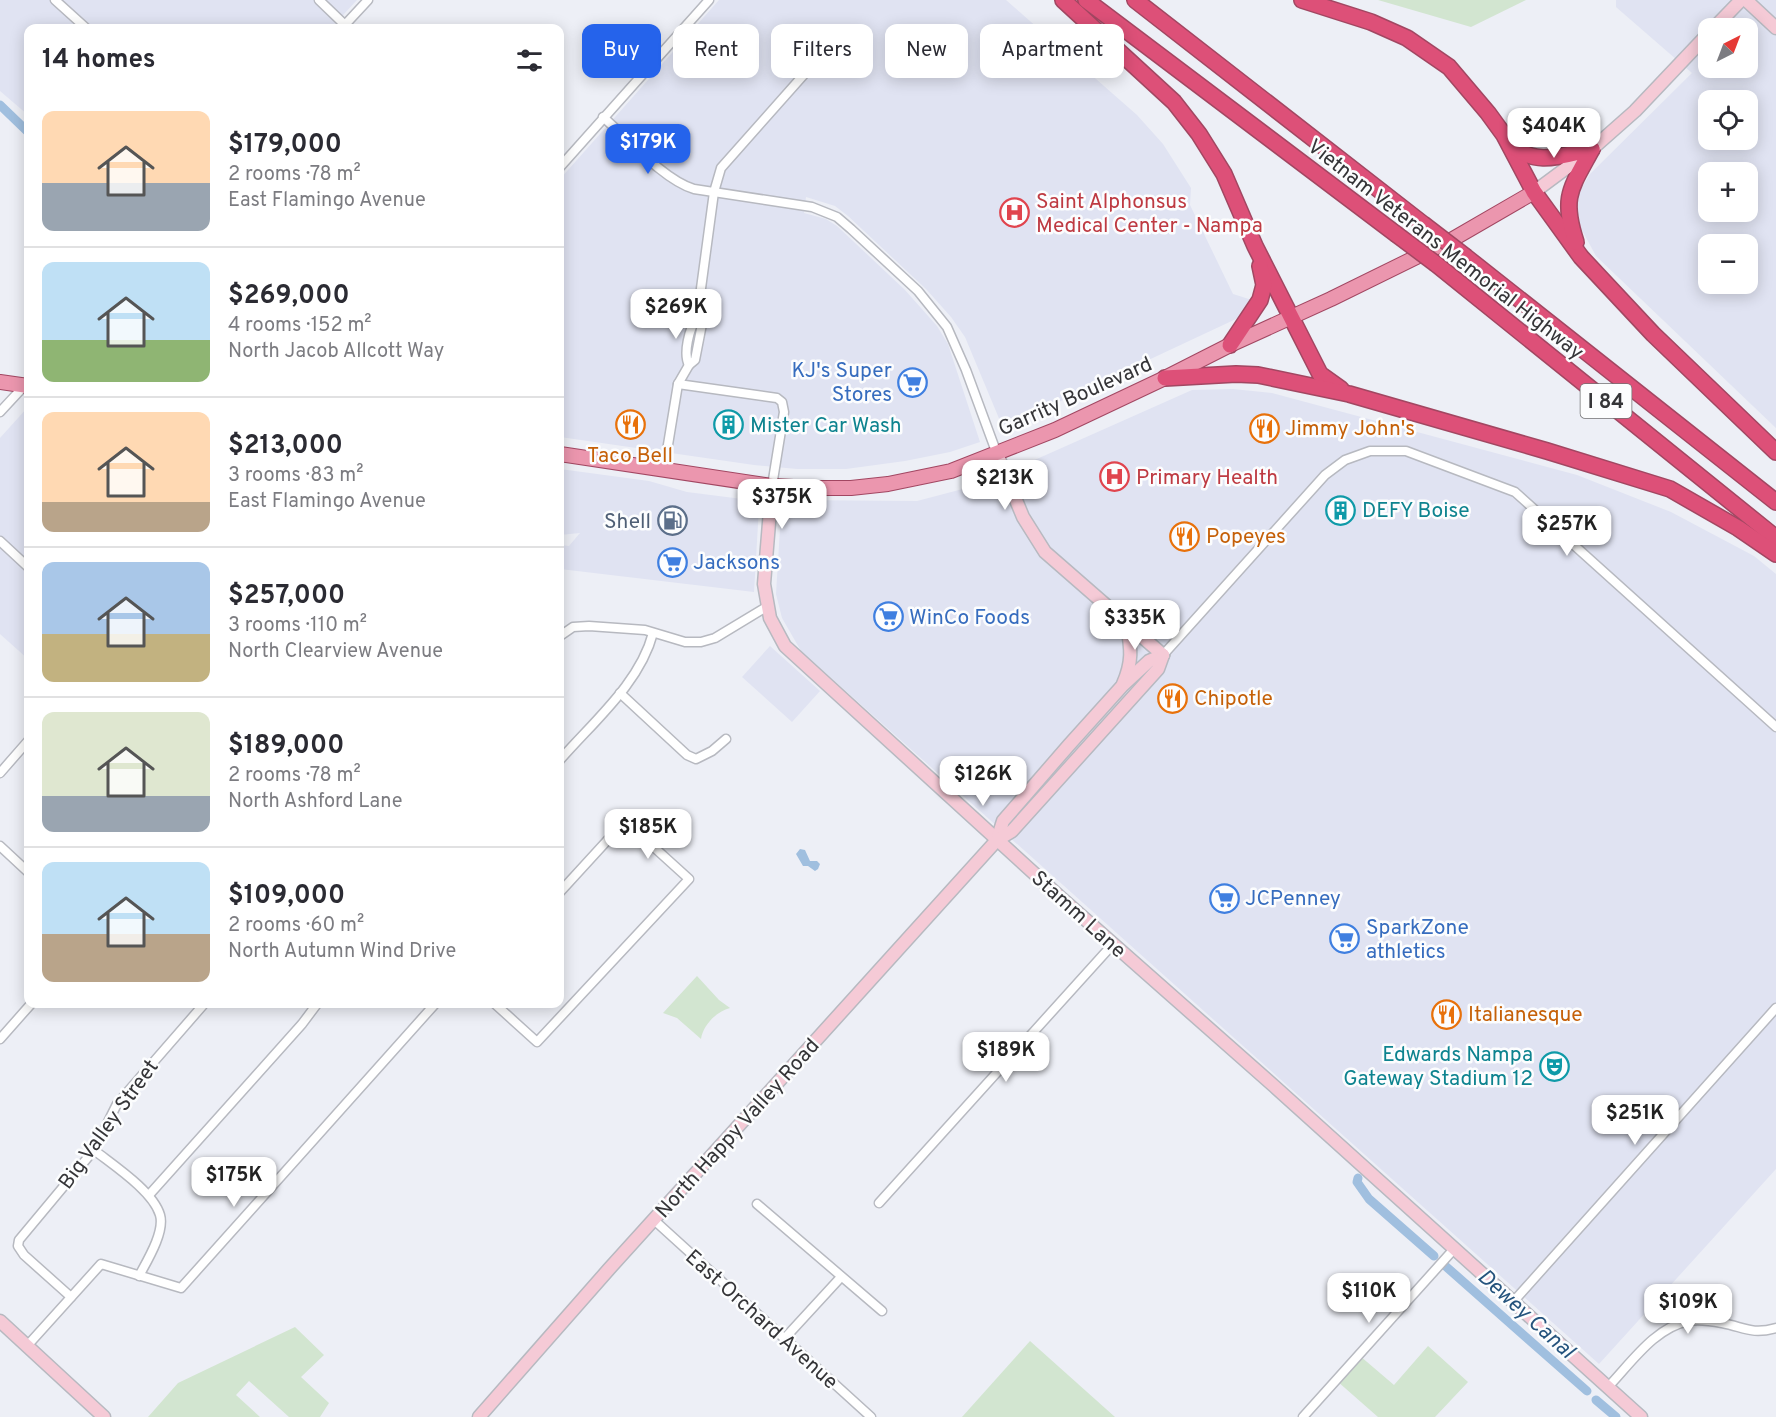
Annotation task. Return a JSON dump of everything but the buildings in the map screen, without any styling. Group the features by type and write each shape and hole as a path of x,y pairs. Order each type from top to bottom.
{"highway":[{"path":"1063,0 1174,102 1199,134 1224,174 1255,246 1320,374 1349,394"},
{"name":"Vietnam Veterans Memorial Highway","path":"1086,0 1436,264 1776,538"},
{"name":"Vietnam Veterans Memorial Highway","path":"1135,0 1776,502"},
{"path":"1302,0 1371,22 1407,38 1427,51 1449,68 1467,87 1515,148 1536,158 1546,159 1592,149"},
{"path":"1504,135 1534,192 1581,257 1653,334 1776,452"},
{"path":"1581,257 1569,220 1568,202 1574,182 1592,149"},
{"path":"1230,345 1260,300 1263,285 1255,246"},
{"path":"1165,378 1258,375 1349,394 1547,451 1670,489 1738,528 1776,554"}],"main road":[{"path":"1724,18 1741,0"},
{"path":"1746,0 1776,28"},
{"path":"1534,192 1592,149 1635,111 1698,45"},
{"name":"Garrity Boulevard","path":"564,455 772,486 851,488 888,484 951,471 1055,430 1165,378 1453,239 1534,192"},
{"path":"0,382 24,384"},
{"path":"997,453 1023,517 1045,552 1163,655"},
{"name":"Stamm Lane","path":"772,486 764,584 770,618 785,646 997,840 1641,1417"},
{"path":"1123,685 1132,655 1127,624"},
{"name":"North Happy Valley Road","path":"997,840 1003,821 1123,685 1149,661 1163,655"},
{"name":"North Happy Valley Road","path":"484,1415 654,1220 997,840 1012,831 1158,669 1163,655"},
{"path":"0,1321 104,1417"}],"street":[{"path":"55,0 82,24"},
{"path":"319,0 341,24"},
{"path":"347,24 368,0"},
{"path":"564,162 709,0"},
{"path":"664,469 678,384 688,365 686,359 692,324 697,318 714,192 721,168 801,78"},
{"path":"603,117 683,186 812,207 837,217 918,291 947,327 997,453"},
{"name":"Stamm Lane","path":"678,384 777,398 782,402 784,412 772,486"},
{"path":"0,412 24,387"},
{"name":"North Happy Valley Road","path":"1163,655 1325,475 1345,460 1370,451 1406,451 1515,492 1776,727"},
{"path":"0,541 24,563"},
{"path":"564,633 573,627 589,626 645,630 685,642 701,642 715,638 768,606"},
{"path":"564,756 632,679 648,651 653,633"},
{"path":"620,693 687,756 696,759 712,751 726,739"},
{"path":"0,773 24,746"},
{"path":"500,1008 537,1041 689,879 625,821 564,888"},
{"path":"0,846 24,866"},
{"path":"879,1203 1113,944"},
{"path":"0,1039 27,1008"},
{"name":"Big Valley Street","path":"71,1298 24,1255 18,1246 19,1240 94,1150 117,1104 201,1008"},
{"path":"149,1196 302,1024 313,1008"},
{"path":"27,1346 101,1264 181,1288 431,1008"},
{"path":"1513,1302 1776,1008"},
{"path":"94,1150 149,1196 160,1215 154,1247 139,1276"},
{"path":"757,1204 882,1311"},
{"name":"East Orchard Avenue","path":"654,1220 871,1417"},
{"path":"1303,1417 1454,1249"},
{"path":"784,1339 841,1277"},
{"path":"1608,1387 1656,1336 1678,1323 1692,1320 1709,1321 1748,1331 1776,1328"}],"shaded area":[{"path":"0,0 357,0 335,24 24,24 24,112 0,91"},
{"path":"719,0 1006,0 1033,24 980,24 980,78 1095,78 1137,115 1163,144 1191,188 1190,205 1233,294 1252,300 1244,313 1236,319 1003,428 965,337 951,317 926,289 848,216 835,206 806,197 804,213 826,219 837,226 905,290 937,326 948,344 980,442 950,452 905,461 846,469 797,469 564,438 564,174 650,78 661,78 661,65 673,52 673,78 759,78 759,24 698,24"},
{"path":"1616,0 1776,0 1776,428 1596,256 1577,221 1577,196 1590,174 1692,73 1616,7"},
{"path":"1233,389 1272,393 1577,475 1671,512 1754,556 1776,574 1776,1169 1599,1364 801,651 782,618 776,594 781,513 784,504 790,500 917,501 978,485 1192,390"},
{"path":"24,411 24,655 0,634 0,438"},
{"path":"564,470 649,481 687,492 750,500 759,508 754,592 564,569 564,545 569,546 580,533 564,535"},
{"path":"770,646 820,691 792,722 742,677"}],"green space":[{"path":"1378,0 1526,0 1471,27"},
{"path":"697,976 719,1000 730,1008 711,1019 701,1039 677,1018 663,1013"},
{"path":"295,1327 324,1355 301,1377 329,1403 320,1417 289,1417 249,1381 236,1395 260,1417 148,1417 178,1383"},
{"path":"1030,1341 1115,1417 962,1417"},
{"path":"1428,1346 1468,1382 1435,1417 1378,1417 1337,1381 1360,1356 1394,1385"}],"water":[{"path":"800,849 805,850 810,861 817,861 820,864 818,869 815,871 808,866 803,866 796,854"}],"waterway":[{"name":"Dewey Canal","path":"0,105 24,128"},
{"name":"Dewey Canal","path":"1358,1178 1357,1182 1369,1199 1434,1256"},
{"name":"Dewey Canal","path":"1442,1263 1587,1391"},
{"name":"Dewey Canal","path":"1596,1400 1616,1417"}],"place":[{"name":"Saint Alphonsus Medical Center - Nampa","path":"1015,213"},
{"name":"KJ's Super Stores","path":"913,382"},
{"name":"Taco Bell","path":"630,424"},
{"name":"Mister Car Wash","path":"729,425"},
{"name":"Jimmy John's","path":"1264,428"},
{"name":"Primary Health","path":"1115,477"},
{"name":"DEFY Boise","path":"1341,510"},
{"name":"Shell","path":"672,521"},
{"name":"Popeyes","path":"1185,536"},
{"name":"Jacksons","path":"672,562"},
{"name":"WinCo Foods","path":"888,617"},
{"name":"Chipotle","path":"1173,698"},
{"name":"JCPenney","path":"1224,898"},
{"name":"SparkZone athletics","path":"1345,939"},
{"name":"Italianesque","path":"1447,1014"},
{"name":"Edwards Nampa Gateway Stadium 12","path":"1554,1066"}]}
